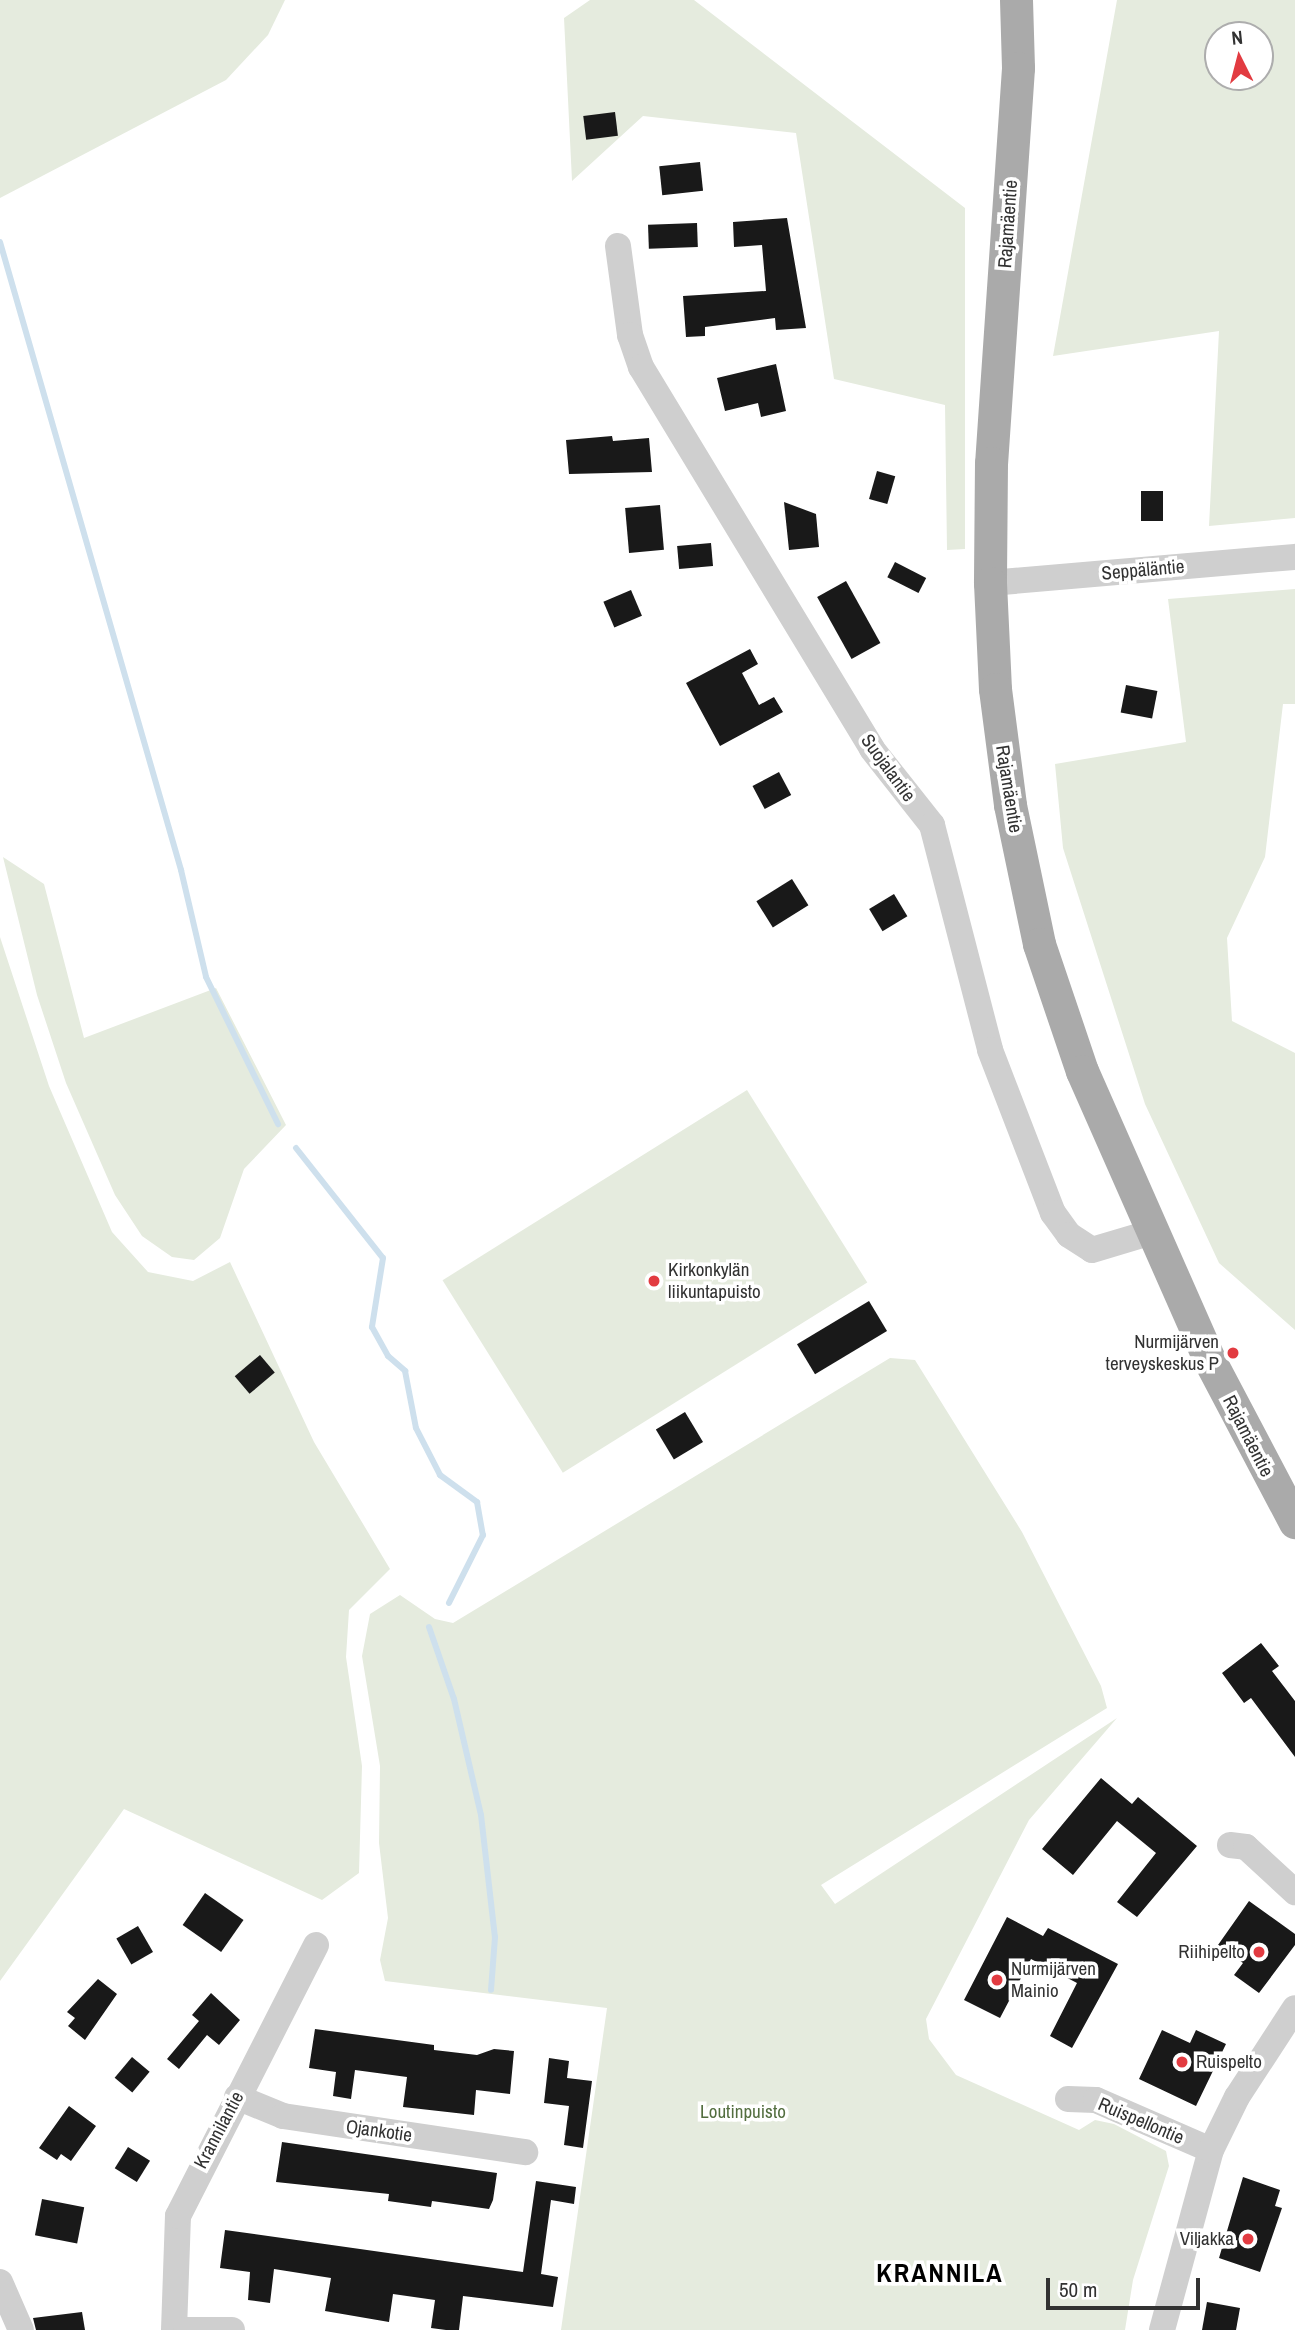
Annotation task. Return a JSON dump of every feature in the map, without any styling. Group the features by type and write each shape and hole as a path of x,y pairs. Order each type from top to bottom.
{"main road":[{"name":"Rajamäentie","path":"1016,0 1018,68 991,463 990,583 995,689 1008,792 1039,944 1082,1071 1149,1233 1295,1522"}],"street":[{"name":"Suojalantie","path":"618,246 630,335 641,367 872,750 932,825 990,1050 1053,1213 1069,1235 1092,1250 1149,1233"},
{"name":"Seppäläntie","path":"990,583 1295,557"},
{"path":"1230,1845 1246,1847 1295,1892"},
{"name":"Krannilantie","path":"174,2330 178,2216 316,1945"},
{"path":"1162,2330 1211,2150 1237,2097 1295,2008"},
{"name":"Ojankotie","path":"237,2097 283,2116 525,2152"},
{"name":"Ruispellontie","path":"1069,2099 1096,2100 1211,2150"},
{"path":"0,2282 21,2330"},
{"path":"186,2330 232,2330"}],"green space":[{"path":"0,0 285,0 268,35 226,80 0,198"},
{"path":"590,0 694,0 965,208 965,549 947,550 945,405 834,379 796,133 643,116 572,181 564,18"},
{"path":"1117,0 1295,0 1295,518 1209,526 1219,331 1053,356"},
{"path":"1295,589 1295,704 1283,704 1265,857 1227,938 1232,1021 1295,1053 1295,1330 1219,1263 1145,1104 1063,848 1055,764 1186,742 1168,599"},
{"path":"3,857 44,884 84,1038 216,988 286,1125 244,1169 220,1238 194,1260 172,1257 142,1236 115,1195 66,1083 37,995"},
{"path":"0,937 49,1086 112,1232 148,1272 193,1281 230,1262 314,1442 390,1569 349,1610 346,1657 362,1766 359,1873 322,1900 124,1809 0,1981"},
{"name":"Kirkonkylän liikuntapuisto","path":"747,1090 867,1283 563,1473 443,1280"},
{"name":"Loutinpuisto","path":"890,1358 915,1360 1022,1532 1101,1686 1107,1708 821,1885 835,1904 1117,1718 1029,1820 926,2019 929,2039 956,2075 1079,2130 1095,2120 1114,2124 1166,2151 1169,2166 1133,2280 1125,2330 561,2330 607,2008 385,1981 380,1960 388,1918 379,1843 380,1766 362,1656 370,1614 400,1595 435,1619 453,1623"}],"building":[{"path":"615,112 618,136 586,140 583,116"},
{"path":"700,162 703,191 662,195 659,166"},
{"path":"787,218 806,328 776,330 775,318 705,327 705,336 686,337 683,296 766,291 762,245 734,247 733,222"},
{"path":"697,223 698,247 649,249 648,225"},
{"path":"776,364 786,411 761,417 758,403 725,411 717,378"},
{"path":"612,436 613,441 649,438 652,472 569,474 566,440"},
{"path":"877,471 895,476 887,504 869,499"},
{"path":"1141,491 1163,491 1163,521 1141,521"},
{"path":"784,502 816,514 819,547 789,550"},
{"path":"660,505 664,550 629,553 625,508"},
{"path":"711,543 713,566 679,569 677,546"},
{"path":"895,562 926,578 918,593 887,577"},
{"path":"846,581 880,643 852,659 817,597"},
{"path":"631,590 642,616 614,627 603,602"},
{"path":"750,649 758,664 742,673 759,705 774,697 783,712 720,746 686,683"},
{"path":"1126,685 1157,691 1152,719 1121,712"},
{"path":"779,772 791,795 765,809 753,786"},
{"path":"792,879 808,905 773,928 756,901"},
{"path":"894,894 907,916 883,931 869,909"},
{"path":"869,1301 887,1331 815,1374 797,1344"},
{"path":"260,1355 275,1373 250,1394 235,1376"},
{"path":"685,1412 703,1442 674,1460 656,1430"},
{"path":"1261,1643 1279,1666 1272,1671 1295,1701 1295,1757 1251,1698 1244,1703 1222,1673"},
{"path":"1101,1778 1132,1804 1138,1797 1197,1846 1137,1917 1117,1902 1156,1853 1117,1821 1073,1875 1042,1849"},
{"path":"205,1893 244,1920 221,1952 183,1925"},
{"name":"Riihipelto","path":"1249,1901 1295,1934 1295,1945 1259,1993 1234,1975 1243,1963 1218,1945"},
{"name":"Nurmijärven Mainio","path":"1007,1917 1043,1936 1048,1928 1118,1964 1072,2048 1050,2036 1077,1983 1031,1959 1000,2018 964,2000"},
{"path":"138,1926 153,1952 131,1964 116,1938"},
{"path":"98,1979 117,1994 85,2040 68,2026 75,2018 67,2012"},
{"path":"211,1993 240,2020 219,2045 207,2035 179,2069 167,2059 199,2021 192,2015"},
{"path":"315,2029 434,2045 434,2050 477,2055 494,2049 514,2051 510,2094 476,2090 474,2115 403,2107 407,2077 355,2070 351,2099 333,2096 336,2072 309,2068"},
{"name":"Ruispelto","path":"1162,2030 1190,2043 1196,2030 1226,2044 1196,2106 1139,2079"},
{"path":"132,2057 150,2072 132,2092 115,2078"},
{"path":"549,2058 569,2061 567,2078 592,2081 583,2148 564,2145 569,2106 544,2103"},
{"path":"69,2106 96,2126 71,2161 61,2154 57,2160 39,2148"},
{"path":"282,2142 497,2173 493,2200 489,2209 432,2201 431,2207 388,2201 389,2194 276,2182"},
{"path":"128,2147 150,2161 137,2182 115,2168"},
{"name":"Viljakka","path":"1243,2177 1280,2190 1275,2206 1282,2208 1260,2272 1219,2258"},
{"path":"536,2181 576,2187 574,2204 551,2200 541,2274 558,2277 553,2307 463,2296 459,2330 446,2330 431,2328 435,2300 393,2294 389,2322 325,2311 331,2278 274,2269 270,2303 248,2300 250,2272 220,2268 225,2230 523,2272"},
{"path":"42,2199 84,2207 77,2244 35,2235"},
{"path":"1207,2302 1240,2308 1236,2330 1202,2330"},
{"path":"82,2312 85,2330 36,2330 33,2318"}],"waterway":[{"path":"0,242 181,870 206,977 278,1124"},
{"path":"296,1148 383,1258 372,1327 388,1356 405,1371 416,1428 440,1475 477,1502 483,1535 449,1603"},
{"path":"429,1627 454,1699 481,1815 495,1937 491,1990"}],"place":[{"name":"Kirkonkylän liikuntapuisto","path":"654,1281"},
{"name":"Nurmijärven terveyskeskus P","path":"1233,1353"},
{"name":"Riihipelto","path":"1259,1952"},
{"name":"Nurmijärven Mainio","path":"997,1980"},
{"name":"Ruispelto","path":"1182,2062"},
{"name":"Viljakka","path":"1248,2239"}],"district":[{"name":"KRANNILA","path":"940,2273"}]}
